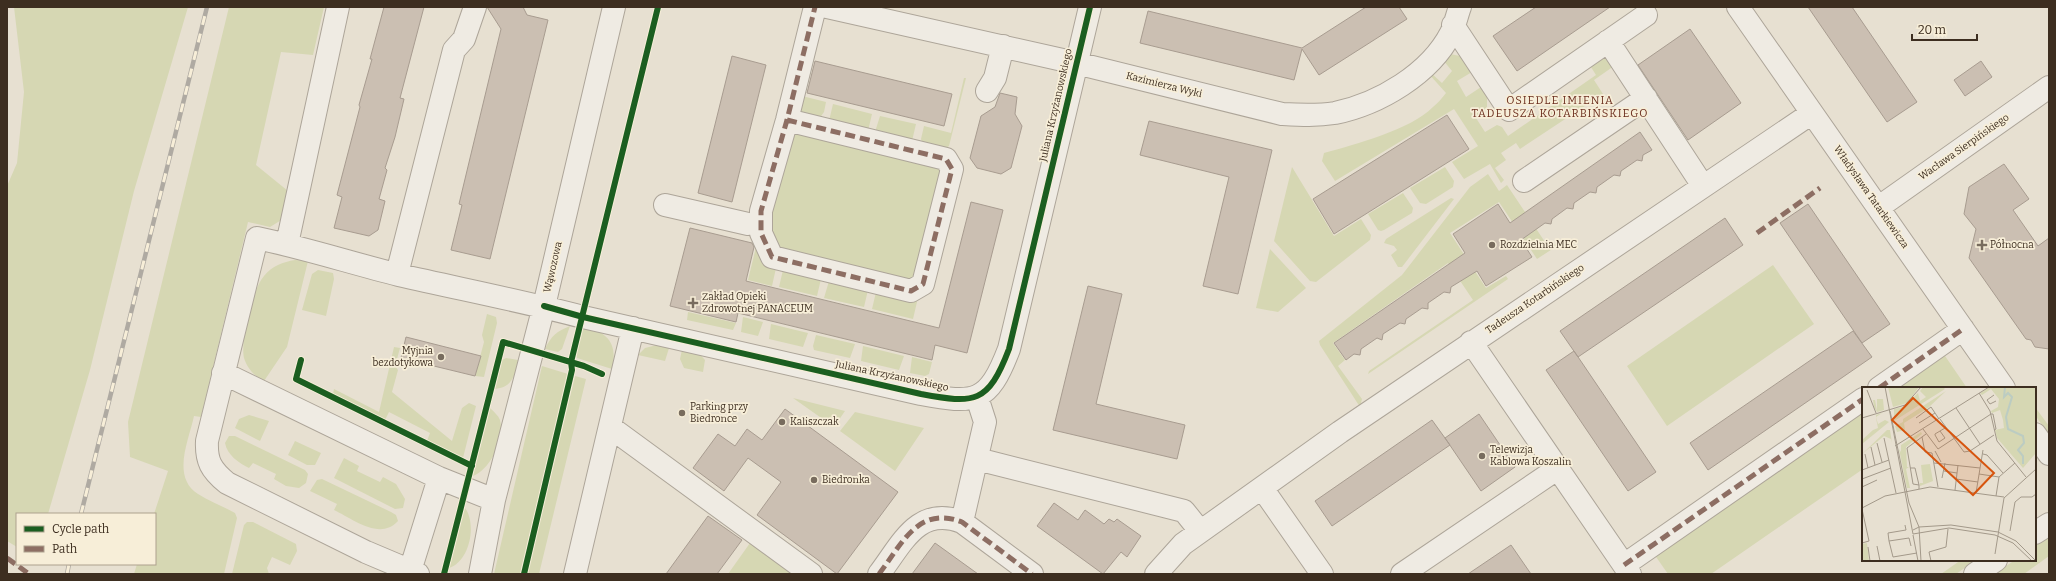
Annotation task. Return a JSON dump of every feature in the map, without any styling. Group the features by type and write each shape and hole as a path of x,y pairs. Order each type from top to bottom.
{"street":[{"path":"287,244 338,7"},
{"path":"396,274 454,50 464,39 475,7"},
{"name":"Wąwozowa","path":"480,574 494,500 544,306 614,7"},
{"path":"787,120 946,159 952,169 923,284 911,291 772,257 761,233 760,211 787,120 815,7"},
{"name":"Kazimierza Wyki","path":"827,7 1076,63 1282,114 1308,115 1334,113 1357,107 1377,99 1411,77 1436,56 1451,33 1457,16"},
{"name":"Juliana Krzyżanowskiego","path":"223,373 257,238 287,244 346,267 396,274 544,306 921,394 950,399 977,397 988,389 996,378 1008,349 1090,7"},
{"name":"Władysława Tatarkiewicza","path":"1738,7 2003,387"},
{"path":"1457,16 1509,110 1646,15"},
{"path":"1608,41 1703,186"},
{"path":"987,91 995,78 1003,46"},
{"name":"Wacława Sierpińskiego","path":"1879,207 2049,87"},
{"path":"1524,181 1646,98"},
{"name":"Tadeusza Kotarbińskiego","path":"1156,574 1183,544 1200,531 1471,342 1812,113"},
{"path":"666,205 748,224"},
{"path":"575,574 633,328"},
{"path":"1879,387 1963,329"},
{"path":"1471,342 1627,570 1862,400"},
{"path":"438,478 414,572 366,552 227,483 216,474 210,466 207,456 207,441 223,373 438,478 494,500"},
{"path":"962,522 985,422 977,397"},
{"path":"610,427 811,574"},
{"path":"2036,435 2049,454"},
{"path":"977,459 1184,511 1200,531"},
{"path":"1402,574 1557,469"},
{"path":"1262,488 1322,574"},
{"path":"879,574 910,532 921,523 938,517 950,518 962,522 1032,574"},
{"path":"2036,532 2049,524"},
{"path":"1975,574 1994,561"}],"green space":[{"path":"14,7 188,7 134,191 90,370 48,513 16,513 16,546 7,541 7,186 17,163 24,92"},
{"path":"229,7 324,7 313,55 281,52 256,165 288,191 283,219 270,227 248,222 201,417 194,416 184,458 185,478 190,487 203,497 235,513 237,518 224,574 134,574 137,565 156,565 156,513 154,513 168,471 130,457 128,422"},
{"path":"1450,54 1460,56 1472,72 1457,81 1466,97 1481,87 1487,97 1487,107 1476,118 1485,132 1497,125 1502,127 1508,136 1596,75 1589,64 1603,57 1614,66 1594,80 1603,94 1520,149 1516,143 1501,153 1506,160 1495,168 1504,180 1501,183 1490,164 1464,179 1452,162 1478,146 1454,109 1335,181 1322,161 1324,153 1382,135 1411,123 1437,104 1446,93 1428,73 1431,73 1442,83 1452,71 1443,60"},
{"path":"964,78 966,78 949,146 944,149 923,145 921,139 924,126 951,133"},
{"path":"802,96 826,102 824,112 819,119 797,113"},
{"path":"833,104 872,114 868,131 829,121"},
{"path":"880,116 916,124 912,141 875,132"},
{"path":"790,127 944,169 916,279 909,283 775,250 766,220"},
{"path":"1292,167 1334,236 1361,219 1371,235 1370,240 1316,282 1310,281 1274,241"},
{"path":"1445,167 1454,181 1453,187 1426,204 1420,203 1410,188"},
{"path":"1488,174 1499,191 1507,185 1549,248 1558,242 1560,244 1537,259 1499,202 1450,233 1486,288 1506,276 1508,279 1368,374 1369,371 1473,300 1448,263 1333,343 1345,360 1338,366 1362,399 1360,407 1320,345 1319,341 1402,275 1470,187"},
{"path":"1403,193 1413,208 1412,213 1384,230 1378,230 1368,214"},
{"path":"1451,198 1454,199 1402,267 1398,267 1391,255 1397,250 1394,246 1384,243 1386,239"},
{"path":"757,243 776,268 772,286 748,280"},
{"path":"1270,249 1306,288 1278,312 1256,308"},
{"path":"295,260 308,261 287,347 264,381 252,372 244,358 243,350 245,328 251,304 255,292 264,276 278,265"},
{"path":"1773,265 1814,324 1667,426 1627,366"},
{"path":"318,270 333,273 334,279 326,316 302,310 312,274"},
{"path":"783,270 821,279 817,296 779,287"},
{"path":"829,281 868,290 864,307 824,298"},
{"path":"876,292 916,299 917,302 913,319 872,309"},
{"path":"688,312 736,323 733,330 687,320"},
{"path":"487,314 496,317 497,323 484,377 475,376 484,342 482,335"},
{"path":"743,317 763,322 758,336 741,332"},
{"path":"771,324 808,333 803,347 769,339"},
{"path":"583,325 599,332 609,340 614,352 612,369 577,358 576,353"},
{"path":"570,326 562,349 558,352 545,349 555,334"},
{"path":"816,335 855,344 850,358 814,350 813,346"},
{"path":"661,344 670,345 665,361 638,355 645,348"},
{"path":"863,346 904,356 899,370 861,361"},
{"path":"394,347 400,348 395,366 398,370 392,392 452,441 462,408 469,403 476,406 463,458 427,441 430,433 389,412 385,420 333,394 334,389 379,412"},
{"path":"682,350 697,351 705,360 703,372 684,368 680,359"},
{"path":"1943,353 1966,387 1894,387"},
{"path":"912,357 932,362 929,374 925,376 910,373"},
{"path":"506,358 518,360 516,371 506,386 495,389 502,360"},
{"path":"542,366 568,374 520,574 494,574"},
{"path":"575,376 586,379 539,574 527,574"},
{"path":"793,398 845,411 834,427"},
{"path":"490,408 500,420 501,427 498,444 486,467 473,476"},
{"path":"2036,408 2049,426 2049,435 2036,416"},
{"path":"1862,410 1862,470 1711,574 1668,574 1654,554"},
{"path":"855,412 924,428 895,471 840,431"},
{"path":"249,415 269,421 260,441 235,428 239,419"},
{"path":"229,436 235,436 305,470 308,474 306,483 299,488 286,486 274,479 276,474 253,463 249,468 241,464 231,455 226,447 225,443"},
{"path":"295,441 321,453 315,465 307,465 288,455"},
{"path":"344,458 359,466 357,471 380,482 383,477 396,484 405,499 403,508 395,509 334,478"},
{"path":"322,479 391,512 396,515 398,521 391,527 375,529 358,523 334,510 337,504 310,491 317,480"},
{"path":"465,508 471,523 469,541 462,558 449,568"},
{"path":"247,522 253,522 296,544 297,551 290,565 272,557 267,568 269,574 232,574 244,525"},
{"path":"2049,536 2049,556 2024,574 1994,574 2014,561 2036,561 2036,545"},
{"path":"750,543 797,574 728,574"},
{"path":"1960,561 1975,561 1956,574 1941,574"}],"building":[{"path":"384,7 424,7 400,98 404,99 395,137 385,168 387,170 379,199 385,201 378,230 369,236 334,228 342,197 337,195"},
{"path":"487,7 523,7 527,15 548,20 490,259 451,250 462,205 459,204 501,29"},
{"path":"1366,7 1399,7 1407,19 1319,75 1302,49 1294,80 1140,43 1148,11 1302,48"},
{"path":"1536,7 1610,7 1517,71 1493,36"},
{"path":"1808,7 1852,7 1917,102 1887,122"},
{"path":"1690,29 1741,103 1688,140 1638,65"},
{"path":"732,56 766,65 732,202 698,193"},
{"path":"815,61 952,94 944,126 807,93"},
{"path":"1981,61 1992,77 1965,96 1954,80"},
{"path":"1000,93 1017,97 1015,114 1022,126 1011,168 1001,174 977,168 970,158 981,116 995,107"},
{"path":"1447,115 1469,149 1334,234 1313,199"},
{"path":"1149,121 1272,150 1238,294 1203,286 1229,177 1140,155"},
{"path":"1640,132 1652,150 1643,155 1642,161 1637,160 1621,171 1620,176 1614,175 1597,187 1596,193 1590,192 1574,203 1573,209 1567,208 1552,219 1551,224 1545,223 1521,240 1532,257 1486,286 1477,271 1451,287 1450,293 1444,292 1428,303 1428,309 1422,308 1406,319 1405,324 1400,323 1383,334 1382,340 1377,338 1361,349 1360,355 1354,354 1346,360 1334,343 1465,253 1453,234 1498,204 1510,223"},
{"path":"2004,164 2029,199 2013,210 2038,246 2049,238 2049,349 2035,347 2031,340 2026,339 1969,258 1976,229 1964,214 1969,187"},
{"path":"971,202 1003,210 967,353 935,345 932,360 738,313 736,322 670,306 690,228 752,243 754,247 746,281 939,328"},
{"path":"1808,204 1890,324 1862,343 1780,223"},
{"path":"1725,218 1743,245 1578,357 1560,331"},
{"path":"1088,286 1122,294 1096,404 1185,425 1177,459 1053,430"},
{"path":"1853,331 1872,357 1708,470 1690,443"},
{"name":"Myjnia bezdotykowa","path":"406,337 481,356 475,376 401,358"},
{"path":"1574,351 1656,472 1628,491 1546,370"},
{"path":"785,409 898,492 837,574 757,515 781,482 748,458 724,491 693,468 718,434 735,446 747,429 762,440"},
{"name":"Telewizja Kablowa Koszalin","path":"1479,414 1515,467 1481,491 1445,438"},
{"path":"1432,420 1450,445 1332,526 1315,501"},
{"path":"1054,503 1078,520 1085,510 1104,524 1109,519 1114,522 1117,519 1141,536 1127,557 1121,552 1103,574 1037,526"},
{"path":"708,516 742,540 717,574 666,574"},
{"path":"935,543 978,574 912,574"},
{"path":"1511,545 1531,574 1468,574"}],"railway":[{"path":"81,513 207,7"},
{"path":"67,574 69,565"}],"marked path":[{"path":"787,120 946,159 952,169 923,284 911,291 772,257 761,233 761,211 787,120 815,7"},
{"path":"1757,233 1820,188"},
{"path":"1880,387 1963,329"},
{"path":"1624,565 1862,400"},
{"path":"879,574 913,530 922,523 934,519 947,518 962,522 1032,574"},
{"path":"7,558 16,565"},
{"path":"17,565 29,574"}],"cycle path":[{"path":"524,574 572,370 571,362 658,7"},
{"path":"544,306 583,317 921,394 955,399 967,399 977,396 986,390 994,381 1009,349 1090,7"},
{"path":"444,574 503,342 584,366 602,374"},
{"path":"301,360 296,379 472,466"}],"place":[{"name":"Rozdzielnia MEC","path":"1492,245"},
{"name":"Północna","path":"1982,245"},
{"name":"Zakład Opieki Zdrowotnej PANACEUM","path":"693,303"},
{"name":"Myjnia bezdotykowa","path":"441,357"},
{"name":"Parking przy Biedronce","path":"682,413"},
{"name":"Kaliszczak","path":"782,422"},
{"name":"Telewizja Kablowa Koszalin","path":"1482,456"},
{"name":"Biedronka","path":"814,480"}],"district":[{"name":"OSIEDLE IMIENIA TADEUSZA KOTARBIŃSKIEGO","path":"1560,106"}]}
